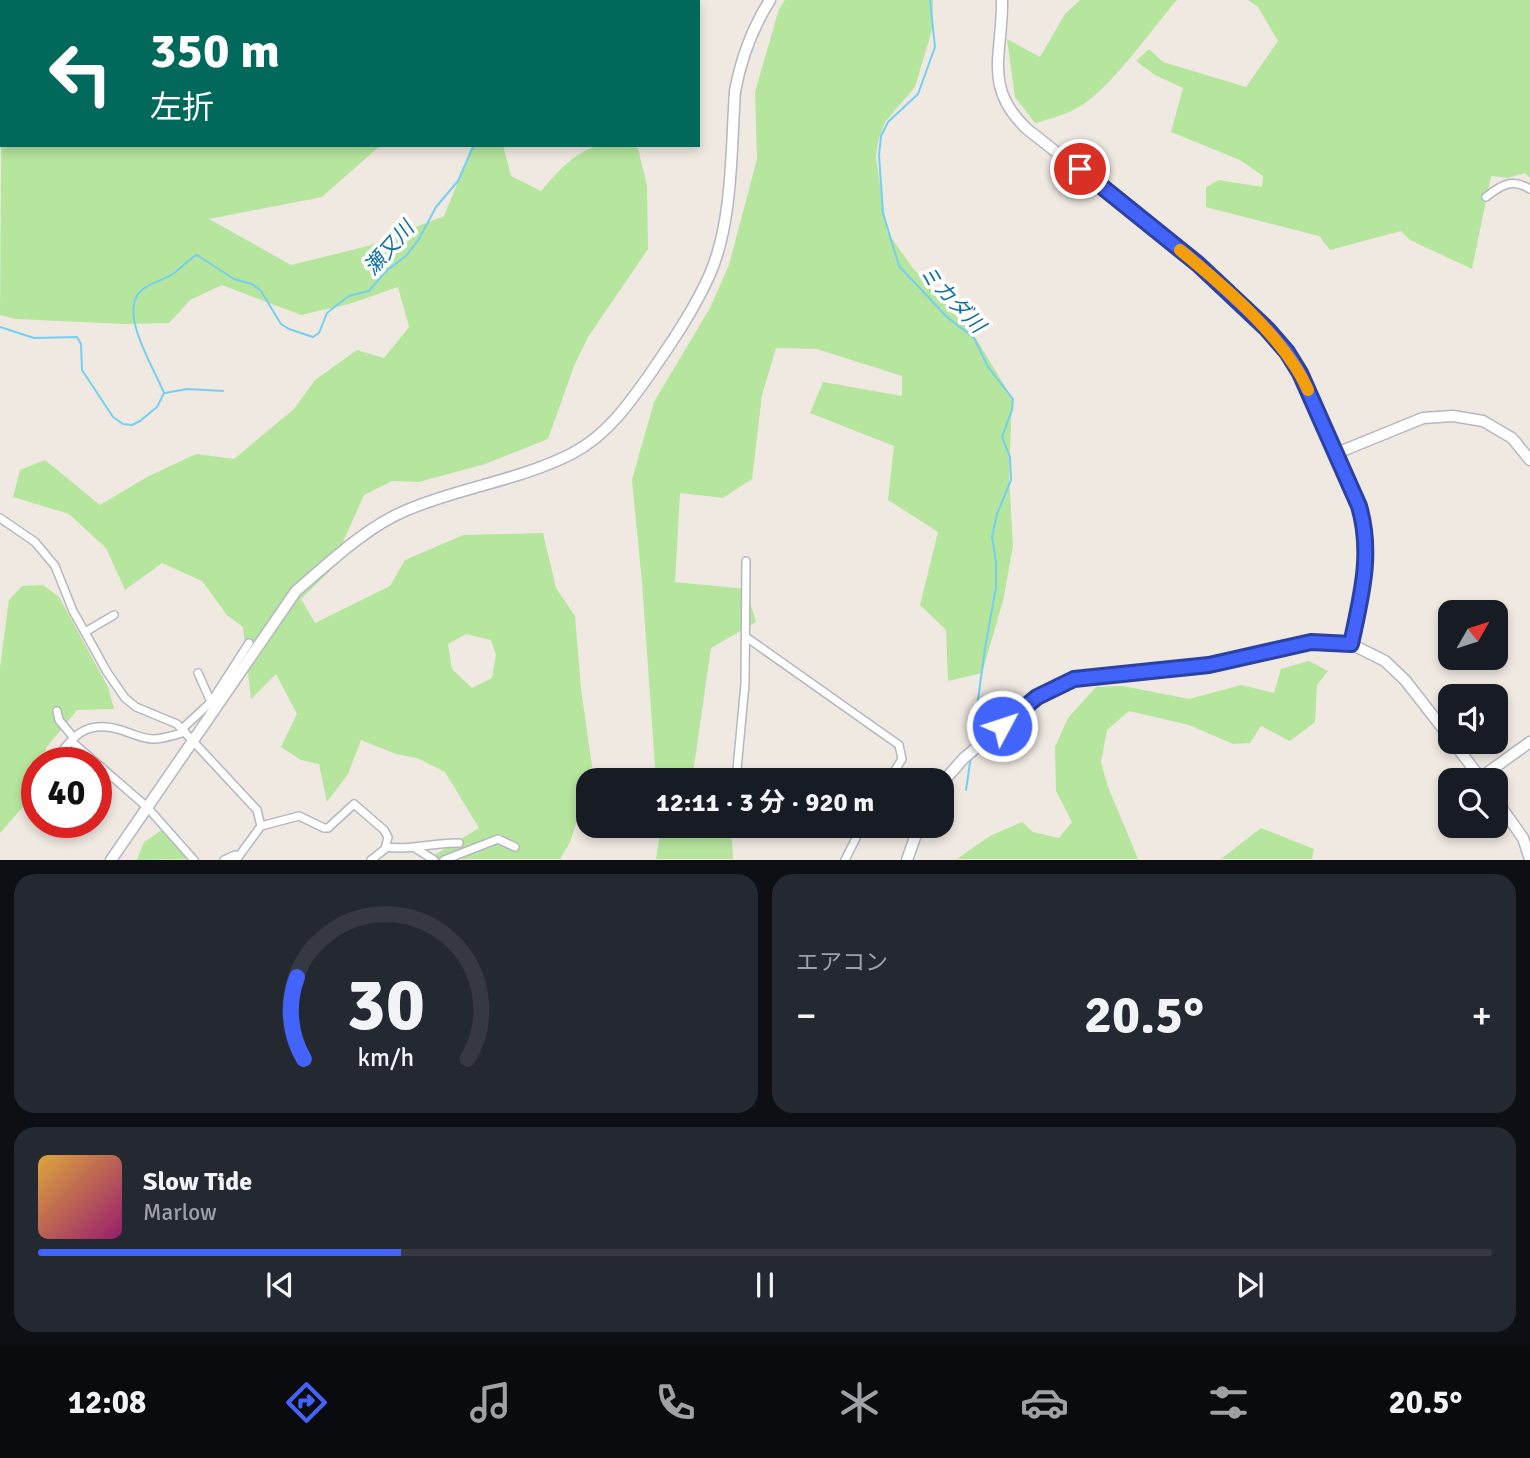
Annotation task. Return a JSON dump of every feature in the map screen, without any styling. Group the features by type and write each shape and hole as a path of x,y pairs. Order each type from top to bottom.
{"street":[{"path":"67,747 90,726 109,727 150,739 187,734 296,591 372,530 405,510 547,464 574,452 595,438 623,411 688,319 711,272 722,235 739,70 756,24 770,0"},
{"path":"1002,0 997,64 1001,92 1009,111 1027,129 1198,264 1267,329 1300,373 1337,453 1365,526 1367,554 1364,581 1351,644"},
{"path":"1486,197 1501,185 1513,183 1530,189"},
{"path":"1337,453 1423,418 1452,416 1483,421 1512,438 1530,460"},
{"path":"0,518 35,542 55,566 73,611 107,672 125,698 136,707 177,724 257,810 261,826"},
{"path":"737,768 746,637 746,561"},
{"path":"85,632 114,615"},
{"path":"746,637 899,745 902,759 896,768"},
{"path":"954,769 1037,697 1074,679 1209,665 1311,642 1351,644 1373,654 1396,669 1438,723"},
{"path":"111,859 147,807 187,734 249,643"},
{"path":"198,673 211,702"},
{"path":"57,711 59,720 73,740 147,807 194,859"},
{"path":"1496,768 1530,742"},
{"path":"1462,754 1473,768"},
{"path":"224,859 236,855 238,858 261,826 299,816 328,828 354,804 384,830 388,837 386,847"},
{"path":"1508,817 1523,838 1530,859"},
{"path":"845,859 856,838"},
{"path":"907,859 915,838"},
{"path":"444,859 498,839 515,847"},
{"path":"371,859 386,847 459,843"},
{"path":"415,847 434,859"}],"green space":[{"path":"785,0 933,0 932,30 915,87 885,122 876,157 887,232 912,267 975,337 1012,398 1009,477 1013,546 1003,601 982,673 948,681 946,630 920,605 938,532 888,500 894,446 810,413 823,382 902,396 902,376 817,349 776,348 762,395 752,479 723,498 680,493 675,582 746,589 756,622 711,648 694,768 655,768 632,480 654,402 710,308 729,265 757,159 755,92 779,9"},
{"path":"1080,0 1177,0 1097,93 1073,110 1035,123 1015,97 1007,39 1040,57 1065,14"},
{"path":"1248,0 1530,0 1530,178 1525,173 1508,178 1491,176 1472,269 1410,240 1401,231 1330,250 1319,236 1206,207 1206,187 1219,180 1262,187 1263,176 1240,160 1171,132 1183,88 1155,75 1136,61 1149,49 1163,62 1246,87 1278,41 1258,7"},
{"path":"1,147 379,147 322,197 209,219 291,265 368,246 444,216 472,147 504,147 511,176 541,191 582,152 594,147 638,148 647,186 648,249 588,337 574,366 548,439 485,464 419,482 392,481 364,495 330,571 301,599 315,623 390,586 405,560 463,535 543,533 556,588 575,616 581,689 592,768 576,768 576,824 560,859 428,859 479,828 445,772 417,758 396,754 361,740 348,774 327,802 319,764 301,760 281,747 297,714 276,674 251,699 243,627 227,615 202,581 162,563 125,590 106,548 69,514 13,497 20,470 45,460 100,505 147,477 196,454 234,459 294,409 315,380 357,350 384,358 409,327 398,287 349,304 301,315 222,285 190,300 169,323 124,324 16,319 0,315","holes":["466,634 491,640 496,655 492,678 472,688 452,669 448,644"]},
{"path":"43,585 59,597 108,687 114,709 77,710 47,747 21,747 21,809 0,833 0,668 9,600 22,586"},
{"path":"1309,661 1328,671 1317,685 1315,722 1290,741 1261,726 1250,743 1233,744 1189,725 1129,711 1107,730 1101,762 1108,787 1138,859 957,859 990,836 1022,822 1033,832 1059,838 1072,822 1056,791 1055,747 1068,718 1096,687 1123,686 1189,699 1241,685 1274,693 1281,669"},
{"path":"1261,828 1314,849 1312,859 1221,859"},
{"path":"162,830 192,859 137,860 144,842"},
{"path":"730,838 733,859 656,859 659,840"}],"waterway":[{"name":"ミカダ川","path":"930,0 935,47 918,94 888,122 881,136 879,155 883,213 899,266 947,317 974,338 988,367 1013,399 1002,437 1010,457 1011,480 997,514 992,537 996,587 972,744"},
{"name":"瀬又川","path":"0,327 34,338 77,337 81,344 82,370 113,417 123,424 132,425 157,407 164,393 136,329 134,304 142,290 171,275 197,255 234,279 252,284 261,291 281,324 313,337 319,333 327,313 349,296 369,291 385,272 406,256 419,239 436,207 458,181 474,147"},
{"path":"165,393 187,389 223,391"},
{"name":"ミカダ川","path":"966,790 971,756"}],"slow traffic":[{"path":"1180,250 1267,329 1287,352 1308,390"}],"route":[{"path":"1002,726 1037,697 1074,679 1209,665 1311,642 1351,644 1364,581 1367,554 1365,526 1359,506 1300,373 1287,352 1267,329 1198,264 1080,169"}]}
